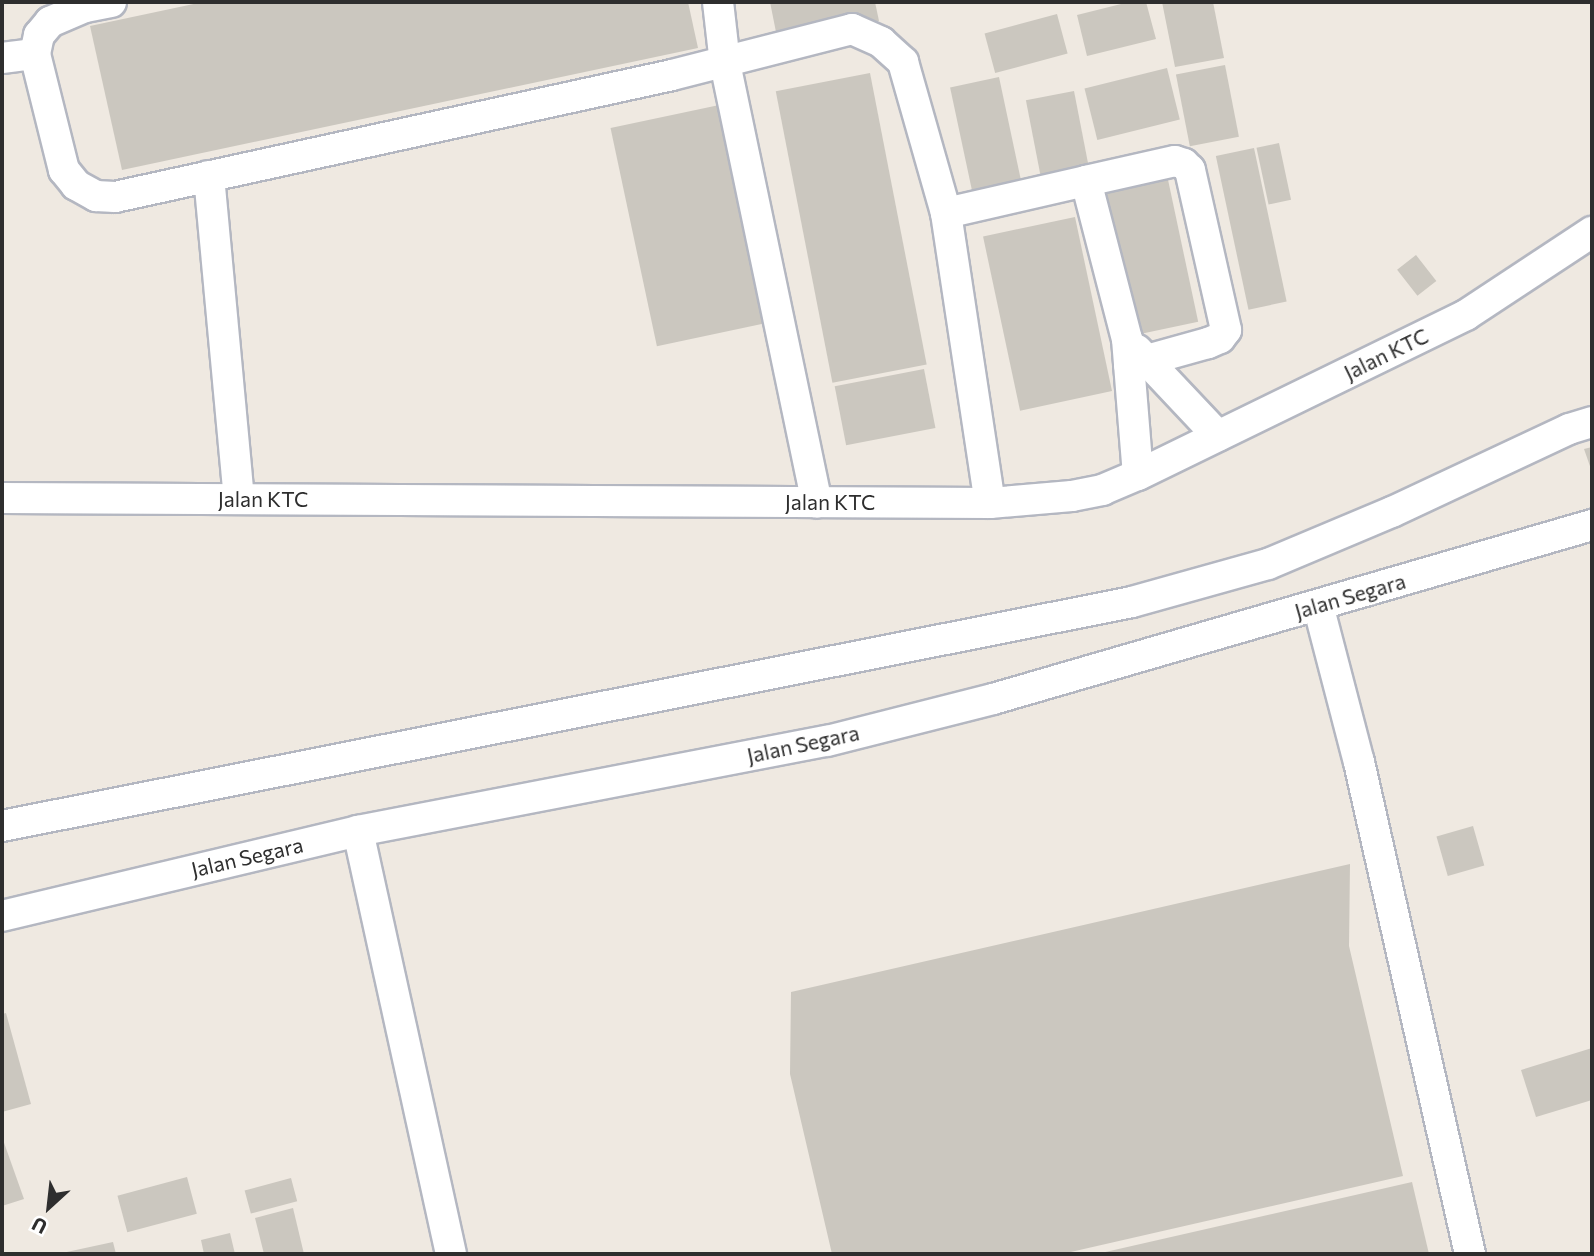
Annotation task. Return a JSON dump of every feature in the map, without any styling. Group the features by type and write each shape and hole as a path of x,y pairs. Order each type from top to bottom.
{"lane":[{"path":"111,2 85,7 50,22 39,35 35,54 64,170 76,185 96,196 115,197 725,63 852,29 881,42 903,62 946,213 990,503"},
{"path":"718,2 725,63 817,502"},
{"path":"2,58 35,54"},
{"path":"946,213 1175,161 1185,164 1190,170 1226,330 1220,338 1208,343 1134,355"},
{"path":"209,176 239,499"},
{"path":"1086,181 1134,355 1138,475"},
{"name":"Jalan KTC","path":"2,498 990,503 1072,496 1102,490 1138,475 1466,314 1592,232"},
{"path":"1134,355 1219,436"},
{"path":"2,826 1132,603 1268,564 1392,513 1569,429 1592,422"},
{"name":"Jalan Segara","path":"2,916 358,831 827,741 993,699 1318,605 1589,534"},
{"path":"1318,605 1365,788 1469,1254"},
{"path":"358,831 452,1254"}],"building":[{"path":"203,2 688,2 698,48 122,170 90,26"},
{"path":"770,2 875,2 879,21 778,42"},
{"path":"1129,2 1146,2 1156,39 1087,56 1077,15"},
{"path":"1162,2 1213,2 1224,58 1175,67"},
{"path":"1057,14 1068,54 995,73 985,33"},
{"path":"1225,65 1239,137 1190,146 1176,75"},
{"path":"1167,68 1180,119 1097,140 1085,89"},
{"path":"870,73 927,365 832,383 776,91"},
{"path":"999,77 1022,185 973,195 950,87"},
{"path":"1074,91 1090,174 1042,184 1026,100"},
{"path":"724,104 770,322 657,346 611,128"},
{"path":"1279,143 1291,200 1269,205 1257,148"},
{"path":"1254,148 1287,302 1248,310 1216,156"},
{"path":"1167,175 1198,322 1137,335 1105,188"},
{"path":"1075,217 1112,391 1020,411 983,237"},
{"path":"1416,255 1436,281 1417,296 1397,270"},
{"path":"924,369 935,428 846,445 835,386"},
{"path":"1592,447 1592,472 1584,449"},
{"path":"1473,826 1484,865 1448,876 1436,836"},
{"path":"1350,864 1349,946 1403,1176 1062,1254 832,1254 790,1074 791,992"},
{"path":"6,1013 31,1104 2,1112 2,1014"},
{"path":"1592,1048 1592,1100 1536,1117 1521,1070"},
{"path":"2,1137 24,1199 2,1206"},
{"path":"187,1177 197,1214 127,1232 117,1196"},
{"path":"291,1178 297,1201 251,1214 245,1190"},
{"path":"1412,1182 1429,1254 1101,1254 1101,1253"},
{"path":"293,1208 304,1254 264,1254 255,1218"},
{"path":"230,1233 235,1254 204,1254 201,1240"},
{"path":"113,1242 116,1254 62,1254 62,1253"}]}
